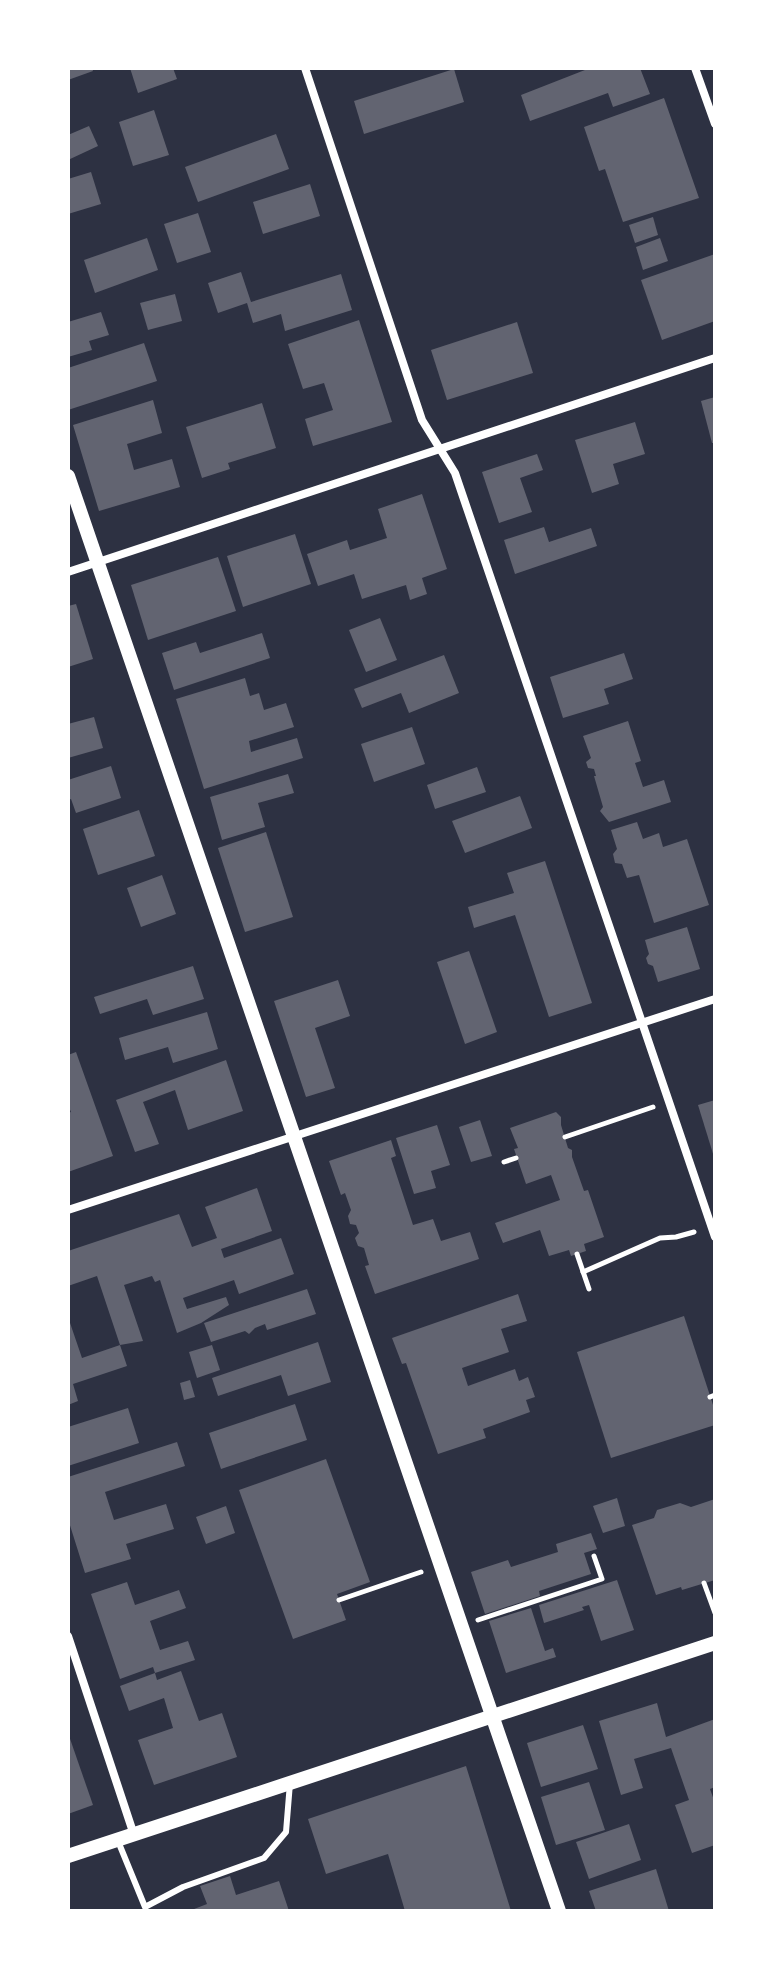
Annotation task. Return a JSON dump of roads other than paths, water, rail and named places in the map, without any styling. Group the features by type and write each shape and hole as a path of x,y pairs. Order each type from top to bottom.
{"street":[{"path":"305,68 422,420 455,473 715,1237"},
{"path":"695,68 715,124"},
{"path":"68,572 715,358"},
{"path":"68,476 559,1911"},
{"path":"68,1210 715,999"},
{"path":"68,1636 134,1835"},
{"path":"68,1856 715,1643"}],"lane":[{"path":"118,1840 146,1909 183,1887 264,1858 286,1832 290,1783"}]}
